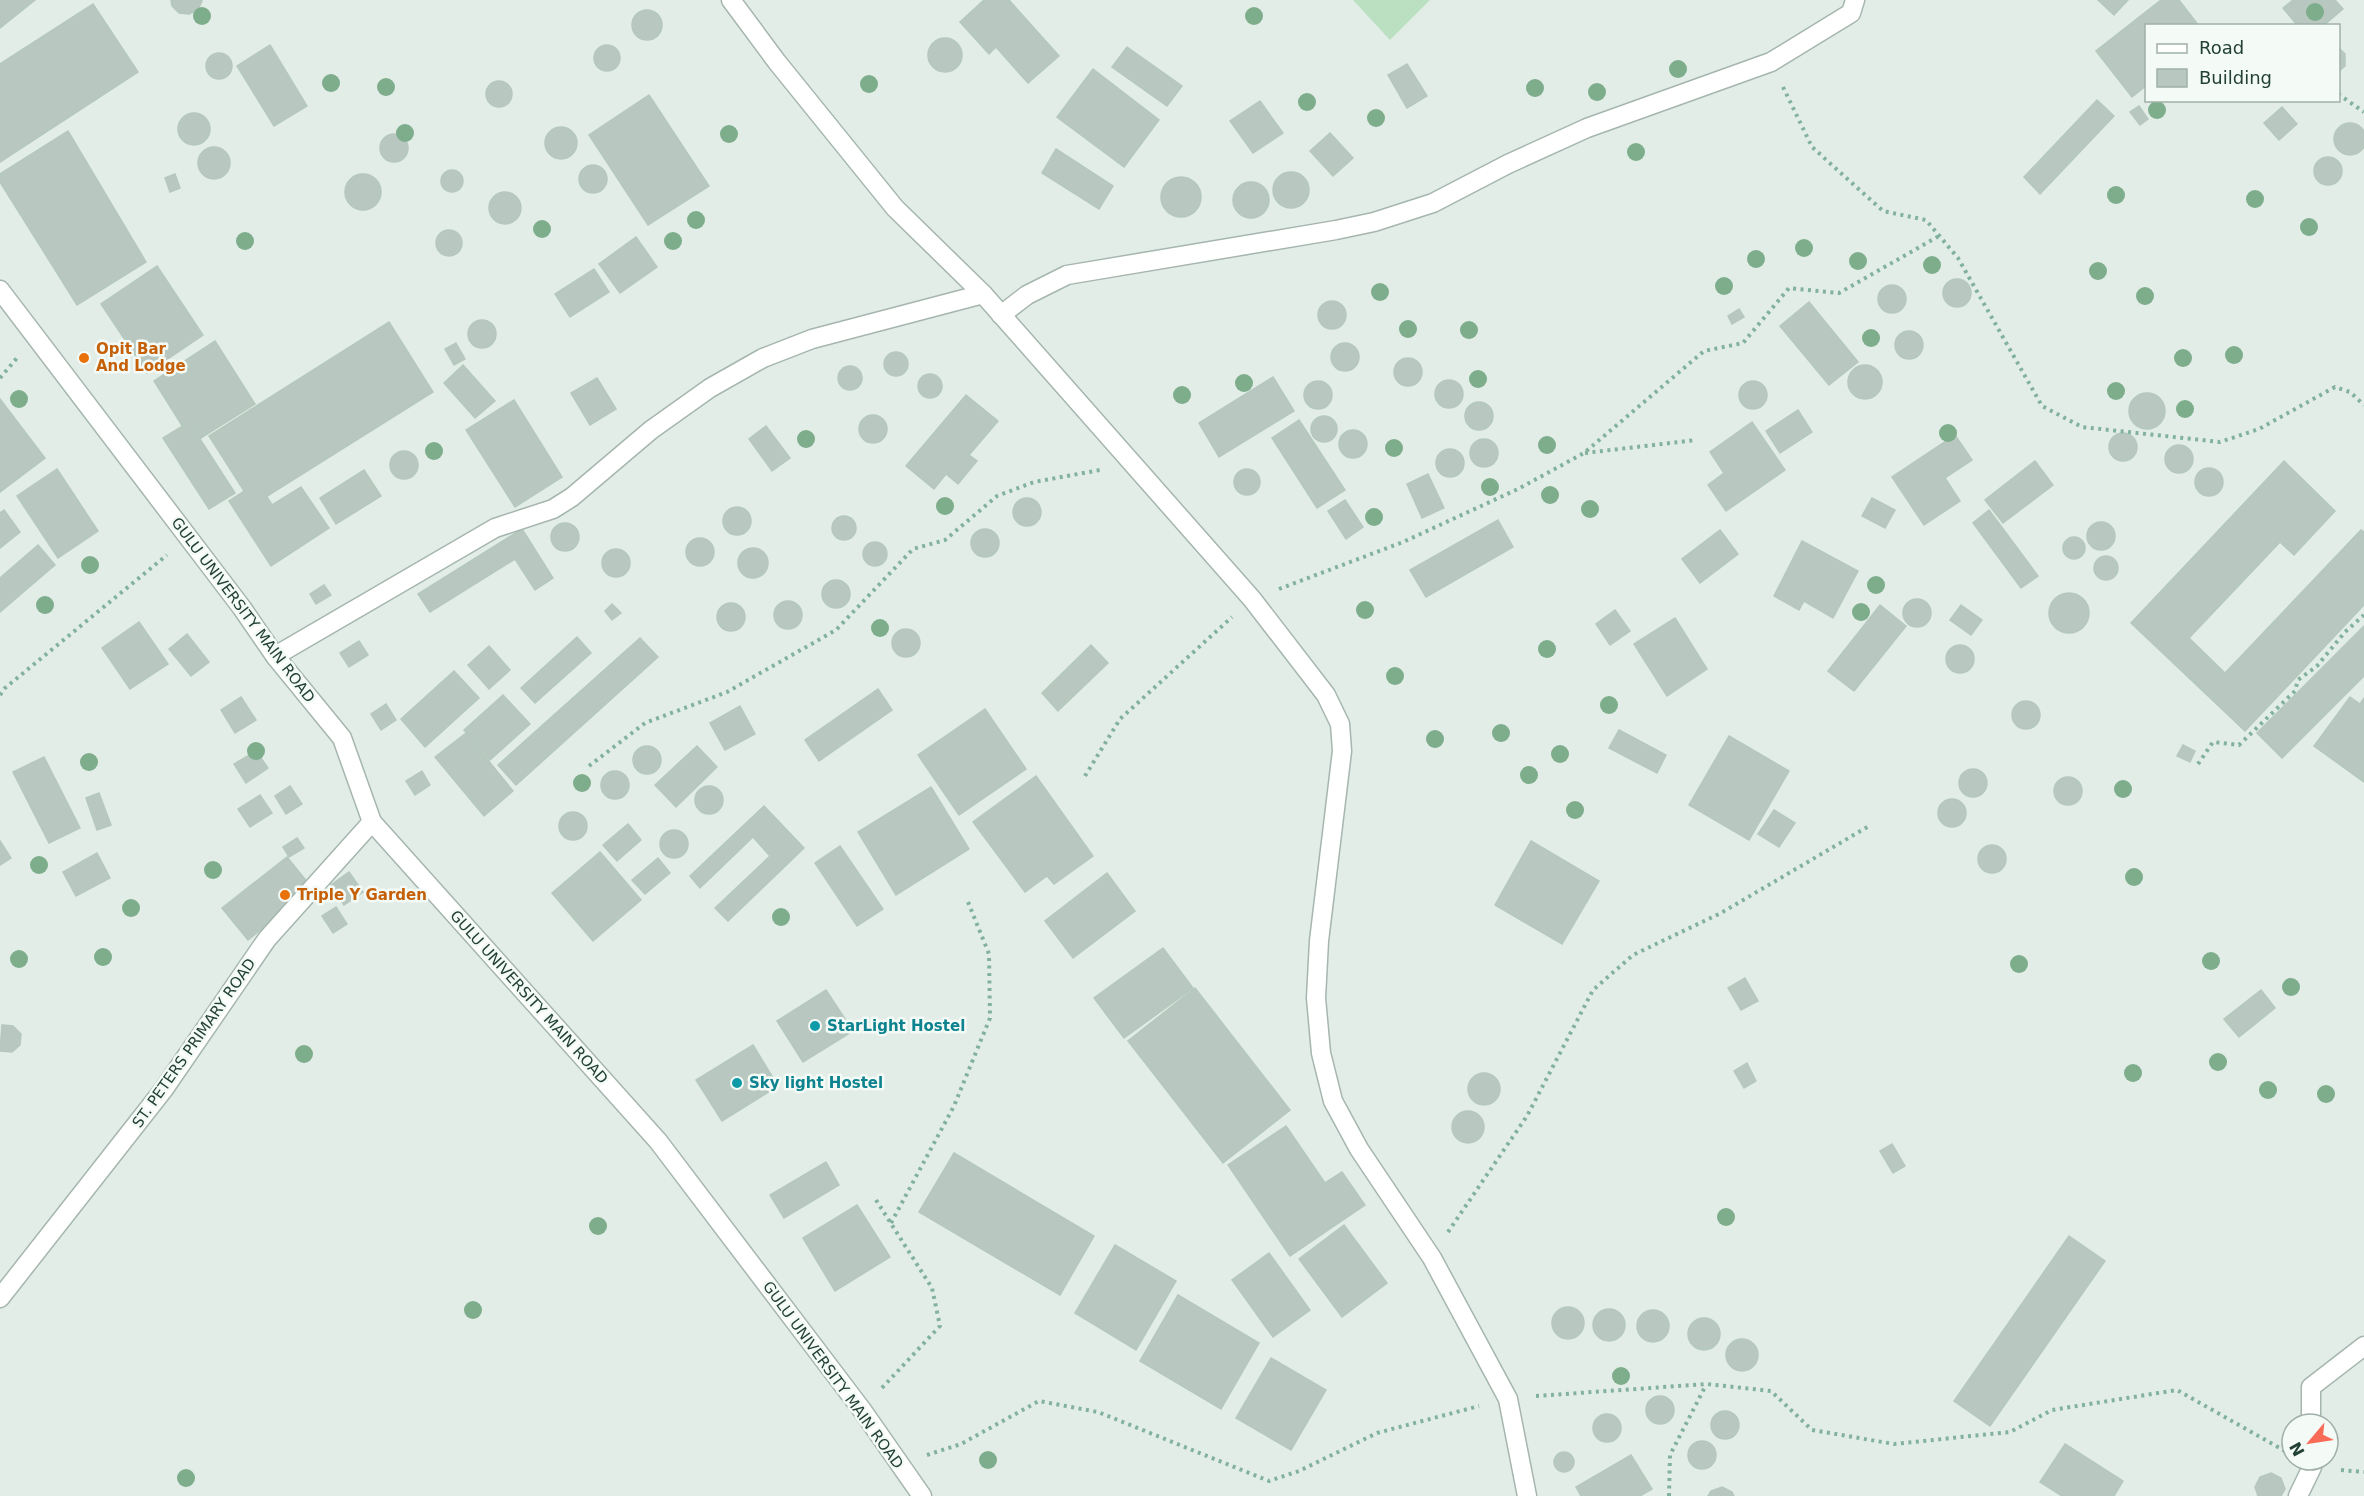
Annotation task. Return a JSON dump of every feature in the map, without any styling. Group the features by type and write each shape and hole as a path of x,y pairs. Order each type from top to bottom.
{"street":[{"path":"731,0 777,62 895,208 983,294 1134,463 1252,599 1326,695 1340,724 1342,751 1319,941 1316,998 1321,1053 1333,1101 1359,1149 1432,1258 1508,1399 1527,1496"},
{"path":"1001,315 1027,296 1067,275 1336,230 1374,222 1433,203 1508,164 1587,128 1771,62 1851,13 1855,0"},
{"name":"GULU UNIVERSITY MAIN ROAD","path":"0,290 189,538 275,656 342,738 372,822 658,1141 862,1410 898,1465 922,1496"},
{"path":"275,656 495,528 553,509 572,497 651,430 710,388 763,358 812,339 983,294"},
{"name":"ST. PETERS PRIMARY ROAD","path":"0,1298 164,1089 267,939 372,822"},
{"path":"2311,1412 2311,1388 2364,1346"},
{"path":"2298,1496 2310,1472"}],"path":[{"path":"1771,62 1812,147 1883,211 1926,220 1958,258 2042,406 2082,427 2220,442 2259,429 2335,387 2350,392 2364,405"},
{"path":"2340,95 2364,112"},
{"path":"1085,776 1120,719 1252,599 1403,543 1518,489 1584,453 1704,351 1743,343 1789,288 1839,293 1939,236"},
{"path":"1584,453 1696,440"},
{"path":"589,766 645,723 727,692 836,630 913,549 945,540 997,496 1034,482 1134,463"},
{"path":"0,695 5,688 189,538"},
{"path":"2198,764 2213,742 2239,745 2295,691 2298,680 2317,666 2345,632 2364,615"},
{"path":"0,684 5,688"},
{"path":"1432,1258 1527,1116 1593,990 1633,955 1721,913 1869,826"},
{"path":"891,1223 954,1106 990,1018 989,954 968,902"},
{"path":"862,1410 940,1326 933,1288 876,1200"},
{"path":"1669,1496 1670,1455 1707,1384"},
{"path":"898,1465 961,1444 1039,1401 1098,1412 1269,1481 1299,1471 1377,1433 1508,1399 1707,1384 1771,1391 1812,1430 1894,1444 2010,1432 2052,1410 2177,1390 2280,1448"}],"green space":[{"path":"1353,0 1430,0 1390,40"}],"building":[{"path":"0,0 35,0 0,28"},
{"path":"171,0 202,1 198,10 189,14 179,13 172,6"},
{"path":"984,0 1009,0 1059,56 1028,83 996,47 989,54 960,22"},
{"path":"2098,0 2128,0 2114,15"},
{"path":"2161,0 2179,0 2197,24 2145,24 2145,87 2132,97 2096,51"},
{"path":"2293,0 2335,0 2343,9 2325,24 2296,24 2283,8"},
{"path":"93,4 138,72 0,162 0,64"},
{"path":"647,10 658,14 662,25 658,36 647,40 636,36 632,25 636,14"},
{"path":"945,38 957,43 962,55 957,67 945,72 933,67 928,55 933,43"},
{"path":"270,45 307,106 274,126 237,66"},
{"path":"607,45 616,49 620,58 616,67 607,71 598,67 594,58 598,49"},
{"path":"1127,47 1182,86 1167,106 1112,67"},
{"path":"2340,49 2345,54 2345,66 2340,70"},
{"path":"219,53 228,57 232,66 228,75 219,79 210,75 206,66 210,57"},
{"path":"1407,64 1427,96 1407,108 1388,75"},
{"path":"1093,69 1159,120 1124,167 1057,117"},
{"path":"499,81 508,85 512,94 508,103 499,107 490,103 486,94 490,85"},
{"path":"649,95 709,186 648,225 589,135"},
{"path":"2097,100 2114,116 2040,194 2024,177"},
{"path":"1260,101 1283,133 1253,153 1230,121"},
{"path":"2139,106 2148,119 2140,125 2130,112"},
{"path":"2282,107 2297,124 2279,140 2264,123"},
{"path":"194,113 205,118 210,129 205,140 194,145 183,140 178,129 183,118"},
{"path":"2350,123 2361,128 2365,133 2365,145 2361,150 2350,155 2339,150 2334,139 2339,128"},
{"path":"561,127 572,132 577,143 572,154 561,159 550,154 545,143 550,132"},
{"path":"68,131 146,262 77,305 0,182 0,174"},
{"path":"1330,133 1353,158 1333,176 1310,151"},
{"path":"394,134 404,138 408,148 404,158 394,162 384,158 380,148 384,138"},
{"path":"214,147 226,151 230,163 226,175 214,179 202,175 198,163 202,151"},
{"path":"1056,149 1113,186 1099,209 1042,173"},
{"path":"2328,157 2338,161 2342,171 2338,181 2328,185 2318,181 2314,171 2318,161"},
{"path":"593,165 603,169 607,179 603,189 593,193 583,189 579,179 583,169"},
{"path":"452,170 460,173 463,181 460,189 452,192 444,189 441,181 444,173"},
{"path":"1291,172 1303,178 1309,190 1303,202 1291,208 1279,202 1273,190 1279,178"},
{"path":"175,174 180,188 170,192 165,178"},
{"path":"363,174 376,179 381,192 376,205 363,210 350,205 345,192 350,179"},
{"path":"1181,177 1189,178 1195,183 1200,189 1200,205 1195,211 1189,216 1181,217 1173,216 1167,211 1162,205 1161,197 1162,189 1167,183 1173,178"},
{"path":"1251,182 1264,187 1269,200 1264,213 1251,218 1238,213 1233,200 1238,187"},
{"path":"505,192 516,197 521,208 516,219 505,224 494,219 489,208 494,197"},
{"path":"449,230 458,234 462,243 458,252 449,256 440,252 436,243 440,234"},
{"path":"636,237 657,267 620,293 599,264"},
{"path":"157,266 203,335 147,373 101,304"},
{"path":"594,269 609,292 570,317 555,294"},
{"path":"1957,279 1967,283 1971,293 1967,303 1957,307 1947,303 1943,293 1947,283"},
{"path":"1892,285 1902,289 1906,299 1902,309 1892,313 1882,309 1878,299 1882,289"},
{"path":"1332,301 1342,305 1346,315 1342,325 1332,329 1322,325 1318,315 1322,305"},
{"path":"1809,302 1858,362 1829,385 1780,326"},
{"path":"1739,309 1744,317 1732,324 1728,316"},
{"path":"482,320 492,324 496,334 492,344 482,348 472,344 468,334 472,324"},
{"path":"389,322 433,392 253,505 209,436"},
{"path":"1909,331 1919,335 1923,345 1919,355 1909,359 1899,355 1895,345 1899,335"},
{"path":"215,341 255,404 193,443 154,381"},
{"path":"456,343 465,359 454,365 445,349"},
{"path":"1345,343 1355,347 1359,357 1355,367 1345,371 1335,367 1331,357 1335,347"},
{"path":"896,352 904,356 908,364 904,372 896,376 888,372 884,364 888,356"},
{"path":"1408,358 1418,362 1422,372 1418,382 1408,386 1398,382 1394,372 1398,362"},
{"path":"463,365 495,401 475,418 444,383"},
{"path":"1865,365 1877,370 1882,382 1877,394 1865,399 1853,394 1848,382 1853,370"},
{"path":"850,366 858,370 862,378 858,386 850,390 842,386 838,378 842,370"},
{"path":"930,374 938,378 942,386 938,394 930,398 922,394 918,386 922,378"},
{"path":"1273,377 1294,411 1219,457 1199,423"},
{"path":"597,378 616,409 590,425 571,393"},
{"path":"1449,380 1459,384 1463,394 1459,404 1449,408 1439,404 1435,394 1439,384"},
{"path":"1318,381 1328,385 1332,395 1328,405 1318,409 1308,405 1304,395 1308,385"},
{"path":"1753,381 1763,385 1767,395 1763,405 1753,409 1743,405 1739,395 1743,385"},
{"path":"2147,393 2160,398 2165,411 2160,424 2147,429 2134,424 2129,411 2134,398"},
{"path":"966,395 998,421 969,455 977,461 958,484 946,474 934,489 906,466"},
{"path":"0,399 45,458 0,492"},
{"path":"514,400 562,477 515,507 466,430"},
{"path":"1479,402 1489,406 1493,416 1489,426 1479,430 1469,426 1465,416 1469,406"},
{"path":"1798,410 1812,432 1780,453 1766,431"},
{"path":"873,415 883,419 887,429 883,439 873,443 863,439 859,429 863,419"},
{"path":"1324,416 1333,420 1337,429 1333,438 1324,442 1315,438 1311,429 1315,420"},
{"path":"1299,420 1345,490 1317,508 1272,438"},
{"path":"189,422 235,493 209,509 163,438"},
{"path":"1752,422 1785,470 1726,511 1708,485 1724,473 1710,452"},
{"path":"766,426 790,458 772,471 749,439"},
{"path":"1353,430 1363,434 1367,444 1363,454 1353,458 1343,454 1339,444 1343,434"},
{"path":"2123,433 2133,437 2137,447 2133,457 2123,461 2113,457 2109,447 2113,437"},
{"path":"1955,435 1972,460 1945,478 1960,501 1924,525 1892,477"},
{"path":"1484,439 1494,443 1498,453 1494,463 1484,467 1474,463 1470,453 1474,443"},
{"path":"2179,445 2189,449 2193,459 2189,469 2179,473 2169,469 2165,459 2169,449"},
{"path":"1450,449 1460,453 1464,463 1460,473 1450,477 1440,473 1436,463 1440,453"},
{"path":"404,451 414,455 418,465 414,475 404,479 394,475 390,465 394,455"},
{"path":"2035,461 2053,485 2003,523 1985,500"},
{"path":"2284,461 2335,511 2294,555 2280,542 2189,638 2225,673 2361,530 2364,532 2364,605 2245,731 2131,623"},
{"path":"2209,468 2219,472 2223,482 2219,492 2209,496 2199,492 2195,482 2199,472"},
{"path":"57,469 98,531 58,558 17,496"},
{"path":"1247,469 1256,473 1260,482 1256,491 1247,495 1238,491 1234,482 1238,473"},
{"path":"364,470 381,496 336,524 320,498"},
{"path":"1428,474 1444,508 1422,518 1407,484"},
{"path":"258,482 272,505 301,487 329,528 271,566 229,501"},
{"path":"1027,498 1037,502 1041,512 1037,522 1027,526 1017,522 1013,512 1017,502"},
{"path":"1872,498 1895,510 1885,528 1862,516"},
{"path":"1345,500 1363,527 1346,539 1328,511"},
{"path":"737,507 747,511 751,521 747,531 737,535 727,531 723,521 727,511"},
{"path":"4,510 20,532 0,548 0,513"},
{"path":"1989,510 2038,576 2021,588 1973,523"},
{"path":"844,516 852,520 856,528 852,536 844,540 836,536 832,528 836,520"},
{"path":"1498,520 1513,547 1426,597 1410,570"},
{"path":"2101,522 2111,526 2115,536 2111,546 2101,550 2091,546 2087,536 2091,526"},
{"path":"565,523 575,527 579,537 575,547 565,551 555,547 551,537 555,527"},
{"path":"522,529 553,578 535,590 515,559 430,612 418,594"},
{"path":"985,529 995,533 999,543 995,553 985,557 975,553 971,543 975,533"},
{"path":"1720,530 1738,554 1700,583 1682,559"},
{"path":"2074,537 2082,540 2085,548 2082,556 2074,559 2066,556 2063,548 2066,540"},
{"path":"700,538 710,542 714,552 710,562 700,566 690,562 686,552 690,542"},
{"path":"1802,541 1858,571 1833,618 1804,601 1799,610 1774,596"},
{"path":"875,542 883,546 887,554 883,562 875,566 867,562 863,554 867,546"},
{"path":"38,545 55,565 0,612 0,578"},
{"path":"753,548 763,553 768,563 763,573 753,578 743,573 738,563 743,553"},
{"path":"616,549 626,553 630,563 626,573 616,577 606,573 602,563 606,553"},
{"path":"2106,556 2115,559 2118,568 2115,577 2106,580 2097,577 2094,568 2097,559"},
{"path":"836,580 846,584 850,594 846,604 836,608 826,604 822,594 826,584"},
{"path":"324,585 331,595 316,604 310,594"},
{"path":"2069,593 2083,599 2089,613 2083,627 2069,633 2055,627 2049,613 2055,599"},
{"path":"1917,599 1927,603 1931,613 1927,623 1917,627 1907,623 1903,613 1907,603"},
{"path":"788,601 798,605 802,615 798,625 788,629 778,625 774,615 778,605"},
{"path":"731,603 741,607 745,617 741,627 731,631 721,627 717,617 721,607"},
{"path":"612,604 621,613 612,620 605,611"},
{"path":"1880,605 1906,626 1854,691 1828,671"},
{"path":"1961,605 1982,620 1971,635 1950,620"},
{"path":"1615,610 1630,631 1610,645 1596,624"},
{"path":"1675,618 1707,669 1667,696 1634,644"},
{"path":"139,622 168,664 130,689 102,648"},
{"path":"2364,626 2364,676 2282,758 2257,733"},
{"path":"906,629 916,633 920,643 916,653 906,657 896,653 892,643 896,633"},
{"path":"187,634 209,662 191,676 169,649"},
{"path":"577,637 591,653 535,703 521,688"},
{"path":"640,638 658,657 516,785 498,765"},
{"path":"359,641 368,655 349,667 340,653"},
{"path":"1091,645 1108,663 1058,711 1042,693"},
{"path":"1960,645 1970,649 1974,659 1970,669 1960,673 1950,669 1946,659 1950,649"},
{"path":"489,646 510,670 489,689 468,665"},
{"path":"454,671 479,698 425,747 401,719"},
{"path":"878,689 892,710 819,761 805,740"},
{"path":"503,695 530,724 490,760 464,730"},
{"path":"241,697 256,720 235,733 221,710"},
{"path":"2350,697 2360,704 2364,698 2364,782 2314,746"},
{"path":"2026,701 2036,705 2040,715 2036,725 2026,729 2016,725 2012,715 2016,705"},
{"path":"386,704 396,720 381,730 371,714"},
{"path":"740,706 755,734 725,750 710,723"},
{"path":"985,709 1026,769 959,815 918,755"},
{"path":"1619,730 1666,755 1657,773 1609,748"},
{"path":"466,733 513,791 484,816 435,757"},
{"path":"1729,736 1789,771 1749,840 1689,805"},
{"path":"2183,745 2195,751 2190,762 2177,756"},
{"path":"647,746 657,750 661,760 657,770 647,774 637,770 633,760 637,750"},
{"path":"697,746 717,767 676,807 655,785"},
{"path":"256,751 268,768 246,783 234,764"},
{"path":"44,757 80,828 49,843 13,772"},
{"path":"1973,769 1983,773 1987,783 1983,793 1973,797 1963,793 1959,783 1963,773"},
{"path":"422,771 430,785 415,795 406,781"},
{"path":"615,771 625,775 629,785 625,795 615,799 605,795 601,785 605,775"},
{"path":"1036,776 1093,856 1054,884 1047,876 1025,892 973,822"},
{"path":"2068,777 2078,781 2082,791 2078,801 2068,805 2058,801 2054,791 2058,781"},
{"path":"290,786 302,804 286,814 275,796"},
{"path":"709,786 719,790 723,800 719,810 709,814 699,810 695,800 699,790"},
{"path":"931,787 969,849 896,895 858,832"},
{"path":"99,793 111,825 97,830 86,798"},
{"path":"260,795 272,813 250,827 238,809"},
{"path":"1952,799 1962,803 1966,813 1962,823 1952,827 1942,823 1938,813 1942,803"},
{"path":"764,806 804,848 728,921 715,908 770,856 753,837 700,888 690,876"},
{"path":"1774,810 1795,823 1779,847 1758,834"},
{"path":"573,812 583,816 587,826 583,836 573,840 563,836 559,826 563,816"},
{"path":"628,824 641,840 617,861 603,845"},
{"path":"674,830 684,834 688,844 684,854 674,858 664,854 660,844 664,834"},
{"path":"297,838 304,848 289,857 283,847"},
{"path":"0,841 11,858 0,865"},
{"path":"1531,841 1599,881 1562,944 1495,905"},
{"path":"1992,845 2002,849 2006,859 2002,869 1992,873 1982,869 1978,859 1982,849"},
{"path":"840,846 883,909 857,926 815,863"},
{"path":"600,852 641,900 593,941 552,893"},
{"path":"97,853 110,878 76,896 63,872"},
{"path":"287,857 312,888 248,940 222,908"},
{"path":"658,858 670,873 645,894 632,880"},
{"path":"349,872 363,892 344,905 331,885"},
{"path":"1107,873 1135,911 1073,958 1045,921"},
{"path":"336,907 347,924 333,933 322,916"},
{"path":"1163,948 1193,988 1124,1038 1094,998"},
{"path":"1745,978 1758,1001 1741,1010 1728,988"},
{"path":"1195,988 1290,1110 1223,1163 1128,1041"},
{"name":"StarLight Hostel","path":"826,990 853,1031 803,1062 777,1021"},
{"path":"2261,990 2275,1008 2239,1037 2224,1019"},
{"path":"2,1025 13,1026 21,1034 20,1045 12,1052 0,1051"},
{"name":"Sky light Hostel","path":"753,1045 778,1086 722,1121 696,1080"},
{"path":"1747,1063 1756,1081 1744,1088 1734,1071"},
{"path":"1484,1073 1495,1078 1500,1089 1495,1100 1484,1105 1473,1100 1468,1089 1473,1078"},
{"path":"1468,1111 1479,1116 1484,1127 1479,1138 1468,1143 1457,1138 1452,1127 1457,1116"},
{"path":"1286,1126 1325,1183 1342,1172 1365,1205 1290,1256 1228,1165"},
{"path":"1892,1144 1905,1166 1893,1173 1880,1151"},
{"path":"954,1153 1094,1236 1060,1295 919,1212"},
{"path":"826,1162 839,1185 784,1218 770,1195"},
{"path":"857,1205 890,1257 835,1291 803,1238"},
{"path":"1344,1225 1387,1283 1342,1317 1299,1259"},
{"path":"2069,1236 2105,1261 1990,1426 1954,1401"},
{"path":"1115,1245 1176,1281 1136,1350 1075,1313"},
{"path":"1269,1253 1310,1310 1273,1337 1232,1280"},
{"path":"1178,1295 1259,1343 1221,1409 1140,1361"},
{"path":"1568,1307 1579,1312 1584,1323 1579,1334 1568,1339 1557,1334 1552,1323 1557,1312"},
{"path":"1609,1309 1620,1314 1625,1325 1620,1336 1609,1341 1598,1336 1593,1325 1598,1314"},
{"path":"1653,1310 1664,1315 1669,1326 1664,1337 1653,1342 1642,1337 1637,1326 1642,1315"},
{"path":"1704,1318 1715,1323 1720,1334 1715,1345 1704,1350 1693,1345 1688,1334 1693,1323"},
{"path":"1742,1339 1753,1344 1758,1355 1753,1366 1742,1371 1731,1366 1726,1355 1731,1344"},
{"path":"1271,1358 1326,1390 1291,1450 1236,1418"},
{"path":"1660,1396 1670,1400 1674,1410 1670,1420 1660,1424 1650,1420 1646,1410 1650,1400"},
{"path":"1725,1411 1735,1415 1739,1425 1735,1435 1725,1439 1715,1435 1711,1425 1715,1415"},
{"path":"1607,1414 1617,1418 1621,1428 1617,1438 1607,1442 1597,1438 1593,1428 1597,1418"},
{"path":"1702,1441 1712,1445 1716,1455 1712,1465 1702,1469 1692,1465 1688,1455 1692,1445"},
{"path":"2065,1444 2123,1481 2114,1496 2062,1496 2040,1482"},
{"path":"1560,1452 1568,1452 1574,1458 1574,1466 1568,1472 1560,1472 1554,1466 1554,1458"},
{"path":"1631,1455 1652,1489 1640,1496 1581,1496 1576,1487"},
{"path":"2271,1473 2281,1478 2285,1489 2281,1496 2258,1496 2255,1487 2260,1477"},
{"path":"1722,1487 1732,1492 1734,1496 1708,1496 1711,1491"}],"place":[{"name":"Opit Bar And Lodge","path":"84,358"},
{"name":"Triple Y Garden","path":"285,895"},
{"name":"StarLight Hostel","path":"815,1026"},
{"name":"Sky light Hostel","path":"737,1083"}]}
